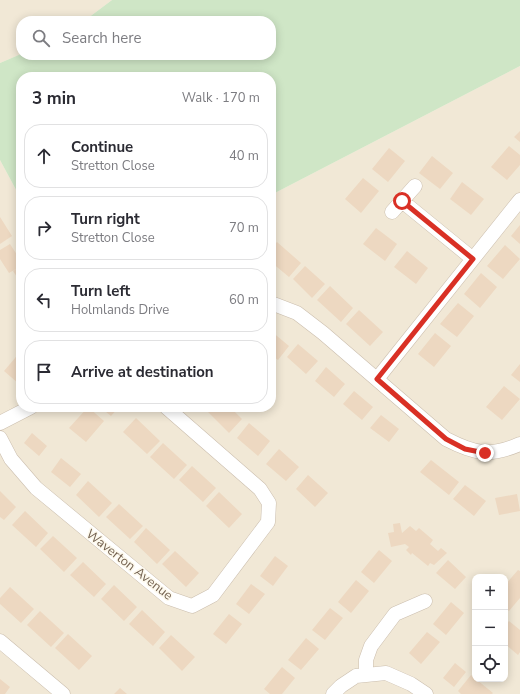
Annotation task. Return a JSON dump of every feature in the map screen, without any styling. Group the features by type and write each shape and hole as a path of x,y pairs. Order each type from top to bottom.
{"street":[{"path":"392,212 414,186"},
{"path":"377,379 520,200"},
{"path":"402,201 473,259"},
{"path":"276,305 297,313 322,332 446,439 465,449 485,453 504,451 520,444"},
{"path":"0,423 21,412"},
{"name":"Waverton Avenue","path":"0,438 11,459 36,488 169,598 192,606 213,594 268,522 269,503 260,489 172,412"},
{"path":"366,675 366,660 371,646 395,614 425,601"},
{"path":"0,641 63,694"},
{"path":"333,694 341,686 356,676 386,673 411,684 426,694"}],"shaded area":[{"path":"0,0 112,0 91,16 16,16 16,56 0,63"},
{"path":"520,66 520,694 0,694 0,160 16,190 16,412 276,412 276,192"}],"green space":[{"path":"112,0 520,0 520,66 276,192 276,72 16,72 16,190 0,160 0,63 16,56 16,60 276,60 276,16 91,16"}],"building":[{"path":"520,131 520,142 514,137"},
{"path":"509,146 520,155 520,165 507,180 491,167"},
{"path":"389,148 405,161 388,182 372,169"},
{"path":"432,156 453,173 440,189 419,173"},
{"path":"363,178 379,191 361,213 345,199"},
{"path":"462,182 484,199 471,215 450,199"},
{"path":"0,217 12,236 0,244"},
{"path":"520,225 520,244 511,236"},
{"path":"376,228 397,244 385,261 363,244"},
{"path":"277,242 301,263 289,277 276,266"},
{"path":"10,244 16,253 16,269 9,273 0,259 0,250"},
{"path":"505,245 520,259 503,279 487,266"},
{"path":"407,251 428,268 416,284 394,267"},
{"path":"305,266 325,284 312,298 293,279"},
{"path":"481,273 497,287 480,308 464,294"},
{"path":"330,286 353,308 341,322 317,300"},
{"path":"458,303 474,316 457,337 440,324"},
{"path":"359,310 383,332 370,346 346,324"},
{"path":"435,333 451,346 434,367 418,354"},
{"path":"276,335 289,346 278,360 276,359"},
{"path":"298,344 318,361 306,374 287,357"},
{"path":"16,357 16,381 4,371"},
{"path":"520,364 520,382 511,375"},
{"path":"326,367 345,384 334,397 315,381"},
{"path":"504,386 520,399 502,420 486,407"},
{"path":"354,391 373,407 362,420 343,404"},
{"path":"83,412 94,412 104,421 86,442 69,428"},
{"path":"106,412 115,412 111,416"},
{"path":"208,412 235,412 242,419 229,433"},
{"path":"381,415 399,429 389,442 370,428"},
{"path":"136,418 160,441 147,454 123,432"},
{"path":"249,423 270,441 258,456 237,438"},
{"path":"32,433 47,446 39,456 24,443"},
{"path":"163,443 187,465 174,479 150,457"},
{"path":"279,449 299,467 286,481 266,464"},
{"path":"61,458 81,474 70,487 51,472"},
{"path":"431,460 459,482 449,495 420,472"},
{"path":"192,466 216,488 203,502 179,480"},
{"path":"308,475 328,493 315,507 296,489"},
{"path":"88,481 112,503 99,517 76,495"},
{"path":"465,485 486,501 474,516 453,499"},
{"path":"0,491 16,507 4,520 0,517"},
{"path":"219,492 242,514 229,528 206,506"},
{"path":"517,494 520,511 499,515 495,498"},
{"path":"119,504 143,526 130,539 106,517"},
{"path":"25,511 48,533 36,547 12,525"},
{"path":"400,523 402,533 410,526 416,531 419,528 433,540 430,544 438,551 441,548 447,553 434,565 430,563 428,566 412,553 411,555 406,550 409,547 405,544 391,547 388,533 394,532 393,524"},
{"path":"146,528 170,550 157,564 134,542"},
{"path":"53,536 77,558 64,572 40,549"},
{"path":"379,550 392,561 374,583 361,572"},
{"path":"175,551 199,573 186,587 162,564"},
{"path":"275,556 288,566 273,586 260,576"},
{"path":"448,560 466,577 455,589 436,573"},
{"path":"83,562 106,584 94,597 70,575"},
{"path":"518,570 520,571 520,598 509,611 508,610 508,582"},
{"path":"356,580 369,591 351,613 338,602"},
{"path":"251,584 265,594 249,614 236,604"},
{"path":"114,585 137,607 124,621 101,599"},
{"path":"10,587 34,609 21,623 0,604 0,598"},
{"path":"451,602 464,613 446,635 433,624"},
{"path":"330,608 343,618 325,640 312,630"},
{"path":"142,610 165,632 153,646 129,624"},
{"path":"40,611 64,633 51,647 27,625"},
{"path":"229,614 242,624 226,644 213,634"},
{"path":"509,621 520,630 520,652 518,655 508,647"},
{"path":"427,632 440,642 421,664 409,653"},
{"path":"68,634 92,656 79,670 55,648"},
{"path":"171,635 195,657 182,671 159,648"},
{"path":"306,638 319,649 301,670 288,660"},
{"path":"455,663 466,672 454,687 443,678"},
{"path":"282,667 295,678 282,694 270,694 264,689"},
{"path":"471,675 472,682 480,682 493,693 461,694 458,691"},
{"path":"0,679 10,687 5,694 0,694"},
{"path":"120,688 127,694 114,694"}],"route":[{"path":"402,201 473,259 377,379 446,439 465,449 485,453"}]}
